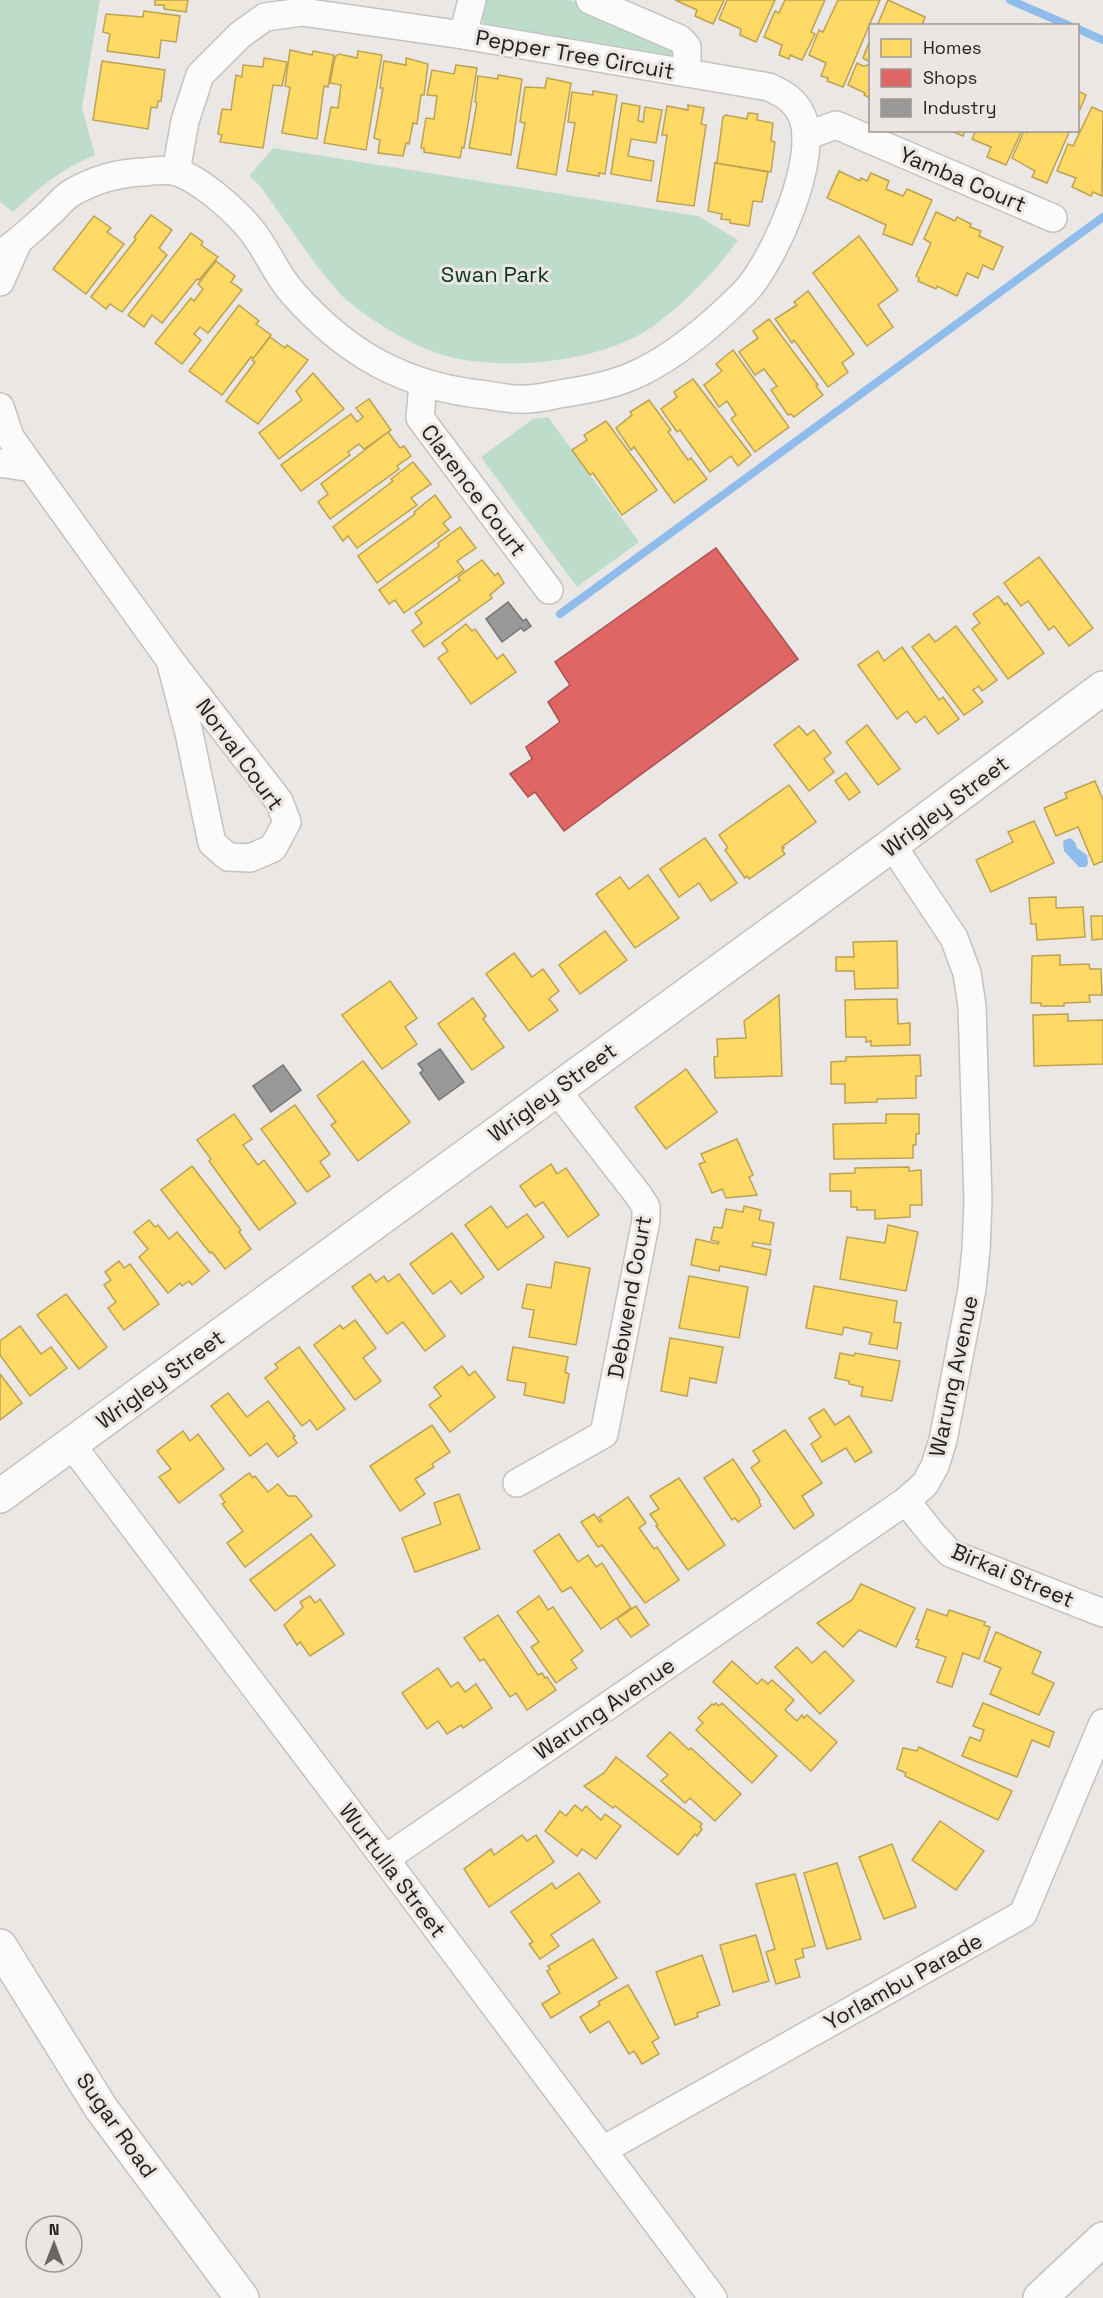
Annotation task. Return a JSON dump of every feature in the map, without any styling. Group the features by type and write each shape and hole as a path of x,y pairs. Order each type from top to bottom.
{"street":[{"name":"Pepper Tree Circuit","path":"463,35 472,0"},
{"name":"Pepper Tree Circuit","path":"590,0 680,39 687,47 687,72"},
{"name":"Pepper Tree Circuit","path":"0,282 9,249 71,193 112,175 152,171 176,172 215,194 251,230 291,291 341,341 378,364 423,384 458,392 526,399 598,387 641,372 679,350 716,320 747,289 772,250 788,216 799,181 806,149 806,136 802,117 790,98 769,87 463,35 302,12 265,17 240,34 200,75 185,121 176,172"},
{"name":"Yamba Court","path":"806,136 836,125 1053,218"},
{"name":"Clarence Court","path":"423,384 420,418 549,590"},
{"name":"Norval Court","path":"0,407 5,434 170,660 279,801 287,822 273,848 250,858 228,857 212,843 189,733 170,660"},
{"path":"0,463 32,468"},
{"name":"Wrigley Street","path":"0,1496 892,845 1103,687"},
{"name":"Warung Avenue","path":"385,1858 906,1501 925,1484 935,1466 944,1440 972,1289 976,1250 978,1200 972,1006 967,973 954,938 892,845"},
{"name":"Debwend Court","path":"517,1483 604,1434 646,1220 646,1207 639,1196 556,1089"},
{"name":"Wurtulla Street","path":"71,1444 385,1858 713,2298"},
{"name":"Birkai Street","path":"906,1501 950,1553 1103,1613"},
{"name":"Yorlambu Parade","path":"603,2150 1023,1914 1103,1723"},
{"name":"Sugar Road","path":"0,1946 101,2108 242,2298"},
{"path":"1040,2298 1103,2240"}],"green space":[{"path":"0,0 100,0 82,108 95,155 51,179 13,212 0,202"},
{"path":"482,0 570,0 675,44 674,58 489,29 481,16"},
{"name":"Swan Park","path":"273,148 698,216 738,240 709,276 687,298 652,327 631,339 606,349 549,361 490,363 464,360 428,350 392,332 339,293 260,186 249,176"},
{"path":"548,417 639,542 577,587 481,457 533,419"}],"water":[{"path":"1070,838 1075,842 1077,848 1087,855 1086,867 1079,867 1064,851 1063,841"}],"building: Homes":[{"path":"155,0 188,0 186,12 164,9 164,5 155,5"},
{"path":"675,0 724,0 713,24 695,16 697,10"},
{"path":"727,0 775,0 756,42 740,35 741,29 719,19"},
{"path":"785,0 825,0 811,32 815,34 802,60 790,55 789,59 779,55 782,45 764,37 775,11 779,13"},
{"path":"838,0 880,0 843,87 821,76 826,63 809,55 819,30 823,32"},
{"path":"888,0 925,17 923,24 878,24"},
{"path":"144,11 180,16 176,42 161,40 159,58 107,51 110,34 103,32 106,14 143,17"},
{"path":"869,43 869,61 863,58"},
{"path":"290,50 312,55 313,51 334,55 328,87 324,86 317,139 282,133 290,87 285,86"},
{"path":"358,51 382,55 366,150 324,143 331,107 338,108 341,85 330,83 335,57 339,54 357,58"},
{"path":"264,58 287,62 282,86 273,85 263,148 220,142 222,135 218,134 222,109 231,110 236,75 242,77 243,65 263,67"},
{"path":"406,58 428,64 417,124 413,123 409,144 406,143 403,156 378,153 380,140 374,138 383,88 380,88 384,61 406,65"},
{"path":"102,61 165,70 161,101 158,101 157,108 151,107 148,129 93,120"},
{"path":"857,63 863,66 869,65 869,98 864,95 865,93 848,85"},
{"path":"456,65 477,68 464,148 462,147 460,158 424,152 424,148 421,148 426,118 434,119 437,96 427,95 432,70 454,74"},
{"path":"498,75 522,79 511,155 469,148 477,103 475,102 478,76 498,79"},
{"path":"547,78 571,83 556,175 517,168 525,123 520,122 525,87 545,88"},
{"path":"593,91 617,95 605,174 599,173 599,176 567,171 575,123 568,122 572,92 593,95"},
{"path":"1079,92 1086,95 1079,112"},
{"path":"622,103 640,106 638,121 643,122 645,107 662,110 656,143 631,139 628,156 654,161 651,181 611,174"},
{"path":"688,105 704,108 701,124 706,125 694,206 657,201 667,135 662,135 667,106 688,110"},
{"path":"1092,107 1103,112 1102,196 1093,192 1091,196 1072,187 1076,178 1057,171 1068,144 1073,146"},
{"path":"748,113 758,114 757,120 773,123 771,141 775,142 771,172 715,163 723,117 726,115 747,119"},
{"path":"975,132 1021,132 1006,165 987,157 991,147 972,139"},
{"path":"1024,132 1069,132 1047,183 1032,177 1035,171 1012,158"},
{"path":"715,163 768,172 762,202 753,201 749,226 730,223 730,220 721,219 722,214 708,211"},
{"path":"839,171 860,181 861,178 867,181 871,173 889,181 886,189 903,196 907,189 932,200 912,245 883,234 886,225 827,198"},
{"path":"936,212 955,221 957,217 971,224 970,227 981,231 979,236 1003,247 993,270 983,265 978,278 967,273 957,296 937,286 936,289 918,281 919,278 916,276 931,243 924,239"},
{"path":"151,215 172,230 159,248 167,255 122,312 110,304 106,309 91,297 136,239 134,237"},
{"path":"94,216 111,228 107,232 124,244 86,294 53,269"},
{"path":"191,233 203,242 201,245 218,257 162,323 152,315 144,327 128,315"},
{"path":"859,236 898,290 878,305 893,327 867,346 813,273"},
{"path":"216,261 235,276 231,282 242,290 208,333 200,327 194,334 201,340 182,364 155,343 191,298 194,301 203,289 198,284"},
{"path":"808,291 854,354 842,363 848,372 828,387 794,340 792,343 775,319 797,305 794,302"},
{"path":"239,305 259,321 256,324 271,335 222,395 189,371"},
{"path":"769,319 823,395 794,417 791,414 788,415 771,390 777,386 764,369 755,375 739,352 758,338 753,331"},
{"path":"270,337 285,348 287,345 308,360 258,424 226,401 255,362 252,360"},
{"path":"733,350 789,427 755,452 731,419 736,415 727,401 719,407 704,385 722,371 716,364"},
{"path":"313,373 344,409 279,459 259,433 302,400 296,391"},
{"path":"693,379 751,455 738,466 731,456 710,472 680,430 677,432 661,409 677,397 674,392"},
{"path":"369,399 391,430 364,449 359,444 348,452 350,455 301,491 281,465 351,414 357,422 363,417 356,408"},
{"path":"649,400 671,430 668,432 688,460 691,458 707,479 674,503 634,447 631,450 616,428 632,415 630,412"},
{"path":"606,421 657,490 622,515 593,473 590,475 572,450 587,440 584,435"},
{"path":"388,432 400,448 404,446 411,456 397,466 399,469 330,519 318,502 328,494 321,484"},
{"path":"413,462 431,484 411,498 417,505 357,548 348,536 343,541 333,527 393,481 391,479"},
{"path":"435,495 451,517 443,523 449,530 377,583 358,556 415,514 414,512"},
{"path":"460,527 476,548 457,561 464,570 404,613 395,600 389,604 379,590 439,546 438,543"},
{"path":"1039,557 1093,628 1069,646 1054,626 1049,630 1028,601 1021,606 1004,583"},
{"path":"482,560 495,576 498,573 504,583 490,595 492,598 424,647 412,631 422,623 415,613 460,580 458,577"},
{"path":"998,596 1005,605 1007,603 1044,653 1008,679 972,629 980,623 973,614"},
{"path":"466,624 472,631 475,629 497,659 503,654 516,672 471,704 438,658 448,651 442,643"},
{"path":"956,626 997,680 982,691 979,686 973,690 983,702 964,715 912,647 929,634 935,642"},
{"path":"902,647 939,700 943,697 959,719 938,734 925,716 916,723 907,711 897,719 858,665 878,651 884,661"},
{"path":"867,725 900,769 878,785 846,742"},
{"path":"799,726 807,735 814,730 831,753 824,759 834,772 809,791 774,745"},
{"path":"846,773 860,792 849,800 835,781"},
{"path":"1095,781 1103,800 1103,861 1094,865 1078,827 1056,836 1044,808 1067,798 1065,793"},
{"path":"789,785 816,822 782,847 785,854 749,879 747,876 745,878 725,850 728,848 719,835"},
{"path":"1034,821 1054,863 991,892 976,860 1013,842 1008,832"},
{"path":"705,838 737,883 711,901 699,883 679,897 660,869"},
{"path":"648,875 679,918 635,948 596,894 620,877 629,889"},
{"path":"1056,897 1056,908 1083,907 1085,937 1037,940 1036,924 1031,924 1029,898"},
{"path":"1091,916 1103,916 1103,939 1092,940"},
{"path":"605,931 627,960 580,994 559,965"},
{"path":"897,941 898,988 855,989 854,971 836,971 836,957 854,957 853,942"},
{"path":"514,953 532,977 543,969 559,991 549,999 558,1010 529,1031 486,974"},
{"path":"1060,955 1060,965 1089,964 1090,969 1101,969 1102,995 1089,995 1090,1002 1064,1003 1064,1006 1041,1006 1041,1003 1031,1003 1032,956"},
{"path":"390,981 417,1018 405,1027 417,1044 382,1069 342,1015"},
{"path":"779,995 782,1076 715,1078 714,1057 718,1056 717,1039 746,1038 744,1021"},
{"path":"473,998 486,1016 483,1019 504,1047 472,1070 438,1024"},
{"path":"897,999 898,1024 910,1023 910,1045 871,1046 871,1041 866,1042 866,1037 846,1037 845,1000"},
{"path":"1068,1014 1068,1021 1103,1020 1103,1064 1034,1066 1033,1015"},
{"path":"920,1055 921,1076 916,1076 916,1098 845,1103 845,1084 831,1084 831,1062 846,1061 846,1057"},
{"path":"363,1061 410,1122 358,1161 331,1125 336,1122 317,1096"},
{"path":"686,1069 717,1112 666,1149 635,1107"},
{"path":"295,1105 330,1154 320,1162 330,1176 307,1192 261,1129"},
{"path":"234,1114 252,1139 243,1145 258,1165 264,1160 296,1203 259,1230 209,1161 211,1159 197,1140"},
{"path":"886,1114 919,1114 919,1134 916,1134 916,1145 913,1145 913,1158 834,1159 833,1124 886,1123"},
{"path":"737,1139 753,1175 749,1177 757,1195 726,1198 722,1189 712,1193 699,1164 705,1162 701,1154"},
{"path":"551,1164 557,1174 566,1168 599,1215 568,1237 543,1202 535,1207 520,1186"},
{"path":"192,1166 241,1230 239,1232 251,1249 225,1269 161,1190"},
{"path":"909,1167 909,1171 921,1170 922,1205 910,1205 910,1217 875,1219 875,1210 857,1210 857,1207 851,1207 851,1191 830,1191 830,1174 855,1173 855,1168"},
{"path":"491,1206 507,1228 527,1214 544,1237 498,1270 465,1225"},
{"path":"744,1206 761,1210 759,1220 774,1223 770,1245 753,1242 752,1246 771,1250 766,1275 720,1266 719,1271 691,1265 696,1239 718,1244 719,1242 711,1240 714,1227 722,1228 726,1209 743,1212"},
{"path":"149,1220 155,1227 158,1225 169,1239 177,1232 209,1271 192,1285 189,1281 182,1286 180,1283 168,1293 139,1257 148,1249 134,1232"},
{"path":"888,1225 918,1232 906,1291 840,1279 847,1237 885,1243"},
{"path":"452,1233 484,1277 461,1294 451,1281 433,1294 410,1264"},
{"path":"119,1261 124,1268 130,1264 159,1304 124,1330 108,1308 116,1302 104,1285 111,1280 105,1272"},
{"path":"555,1262 590,1268 576,1345 529,1337 534,1310 522,1308 527,1284 551,1288"},
{"path":"370,1274 376,1282 384,1276 388,1282 399,1274 445,1336 425,1351 403,1322 387,1334 352,1287"},
{"path":"689,1276 748,1287 739,1338 679,1328"},
{"path":"814,1286 897,1301 894,1322 901,1323 897,1349 869,1344 872,1333 844,1327 842,1335 806,1328"},
{"path":"66,1294 107,1347 79,1369 37,1315"},
{"path":"355,1320 376,1348 363,1358 381,1381 355,1400 314,1345 340,1325 343,1329"},
{"path":"20,1326 41,1354 51,1347 67,1368 30,1396 0,1355 0,1341"},
{"path":"670,1338 723,1347 716,1383 690,1378 687,1396 661,1391"},
{"path":"299,1347 345,1409 317,1430 310,1420 302,1426 265,1378 278,1368 275,1364"},
{"path":"513,1347 568,1357 565,1372 569,1374 564,1403 524,1395 526,1383 507,1380"},
{"path":"840,1353 854,1356 855,1353 900,1361 892,1401 861,1396 863,1387 835,1378"},
{"path":"462,1366 469,1376 475,1371 495,1397 450,1432 429,1405 441,1396 434,1387"},
{"path":"0,1374 22,1403 0,1420"},
{"path":"228,1393 247,1417 268,1401 295,1436 293,1437 297,1443 278,1457 267,1443 250,1456 211,1406"},
{"path":"824,1409 835,1425 849,1416 872,1452 855,1462 846,1448 822,1462 811,1444 821,1437 809,1418"},
{"path":"432,1425 450,1452 432,1464 434,1467 415,1479 425,1494 400,1511 370,1466"},
{"path":"785,1430 822,1483 802,1496 814,1515 794,1529 751,1468 760,1461 753,1451"},
{"path":"183,1431 190,1441 198,1434 224,1469 179,1503 159,1477 171,1469 157,1451"},
{"path":"733,1459 760,1500 761,1506 738,1522 735,1518 732,1520 704,1478"},
{"path":"249,1473 253,1478 255,1476 268,1492 278,1484 288,1496 296,1496 312,1516 245,1567 227,1543 243,1531 222,1504 225,1502 220,1495"},
{"path":"679,1478 725,1545 688,1570 650,1514 659,1509 650,1496"},
{"path":"459,1494 480,1549 415,1572 402,1538 441,1524 434,1503"},
{"path":"628,1497 646,1523 639,1528 654,1549 657,1547 679,1580 645,1603 602,1545 598,1547 581,1522 594,1514 600,1522 602,1521 599,1517"},
{"path":"311,1534 335,1565 275,1611 250,1580"},
{"path":"559,1534 578,1562 588,1555 596,1567 602,1563 631,1608 601,1629 571,1587 562,1592 534,1551"},
{"path":"861,1584 915,1608 896,1647 859,1630 843,1647 817,1623 852,1600"},
{"path":"310,1596 315,1603 320,1599 344,1634 310,1656 300,1642 297,1645 284,1625 303,1607 300,1602"},
{"path":"539,1596 548,1610 553,1607 583,1651 571,1660 577,1668 556,1683 531,1647 539,1642 517,1612"},
{"path":"636,1606 649,1625 631,1637 617,1619"},
{"path":"927,1609 947,1616 949,1610 985,1622 984,1625 990,1627 979,1659 963,1653 952,1687 937,1682 946,1657 916,1647 919,1640 916,1639"},
{"path":"498,1615 538,1675 542,1673 545,1678 547,1677 556,1690 527,1710 516,1693 510,1697 484,1659 480,1661 464,1638"},
{"path":"996,1632 1041,1652 1032,1673 1054,1683 1039,1715 990,1694 1001,1668 984,1661"},
{"path":"797,1647 812,1663 825,1651 854,1681 820,1714 775,1667"},
{"path":"732,1661 757,1684 762,1679 768,1684 772,1680 794,1700 785,1710 797,1721 802,1715 804,1718 807,1715 837,1742 811,1771 713,1682"},
{"path":"438,1668 451,1687 458,1682 465,1692 476,1684 492,1708 463,1728 461,1725 447,1734 438,1721 427,1729 402,1693"},
{"path":"716,1703 719,1706 722,1703 777,1756 752,1783 696,1730 703,1723 698,1718"},
{"path":"983,1703 1054,1732 1049,1747 1032,1740 1017,1777 962,1756 970,1737 980,1741 984,1730 973,1726"},
{"path":"670,1732 741,1794 715,1821 690,1798 685,1803 661,1781 668,1775 647,1756"},
{"path":"919,1747 1012,1791 998,1820 905,1776 906,1773 897,1769 903,1748 917,1751"},
{"path":"616,1757 702,1824 700,1827 702,1829 697,1836 695,1834 678,1855 615,1806 613,1808 584,1786 604,1773"},
{"path":"575,1805 582,1811 586,1806 601,1820 605,1814 621,1826 596,1859 582,1849 577,1856 545,1831 560,1811 566,1816"},
{"path":"940,1821 984,1851 956,1890 912,1860"},
{"path":"522,1835 527,1841 536,1835 554,1862 489,1907 464,1869 491,1849 494,1855"},
{"path":"892,1844 916,1907 884,1919 859,1857"},
{"path":"837,1863 861,1939 827,1949 804,1873"},
{"path":"579,1873 600,1902 551,1935 559,1946 540,1959 529,1944 533,1942 511,1912 552,1883 556,1889"},
{"path":"795,1874 815,1946 802,1949 804,1957 795,1960 800,1977 776,1984 766,1952 775,1949 756,1884"},
{"path":"756,1935 769,1981 733,1992 720,1945"},
{"path":"593,1939 617,1978 551,2018 542,2004 560,1993 547,1971 550,1969 548,1966"},
{"path":"702,1955 720,2005 697,2013 698,2017 675,2025 656,1972"},
{"path":"628,1985 659,2038 652,2042 659,2054 642,2064 634,2051 629,2054 609,2021 590,2033 580,2017 600,2005 598,2002"}],"building: Shops":[{"path":"716,548 798,659 564,831 535,792 528,797 510,774 532,759 526,747 560,722 548,702 570,685 555,662"}],"building: Industry":[{"path":"508,602 523,621 526,619 531,626 524,631 521,628 502,642 486,619"},
{"path":"440,1049 464,1082 439,1100 420,1073 423,1070 418,1064"},
{"path":"283,1065 301,1090 271,1112 253,1086"}],"waterway":[{"path":"1010,0 1065,24"},
{"path":"1079,29 1103,40"},
{"path":"560,614 1103,217"}]}
